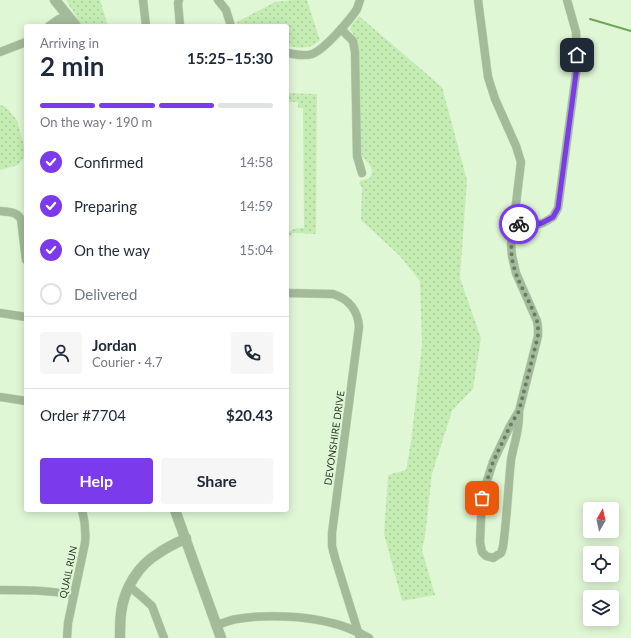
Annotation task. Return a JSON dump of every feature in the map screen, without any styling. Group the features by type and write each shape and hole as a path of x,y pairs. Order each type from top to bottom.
{"street":[{"path":"55,0 74,24"},
{"path":"143,0 146,24"},
{"path":"179,0 180,24"},
{"path":"218,0 226,10 230,24"},
{"path":"289,53 304,55 313,54 324,47 341,29 357,8 360,0"},
{"path":"478,0 488,77 495,99 516,146 521,162 511,245 513,266 535,315 538,328 538,336 519,411 510,426 493,462 482,498 480,542 482,552 486,556 493,558 501,553 503,547 512,457 520,420 519,411"},
{"path":"513,223 530,226 542,223 553,217 558,208 577,66 576,32 567,0"},
{"path":"51,24 68,16"},
{"path":"65,24 68,16"},
{"path":"341,29 352,42 356,52 357,156 362,173"},
{"path":"0,52 24,43"},
{"path":"0,211 13,212 19,215 21,219 24,244"},
{"name":"DEVONSHIRE DRIVE","path":"289,293 333,294 350,303 359,321 332,533 332,546 360,635"},
{"path":"0,312 24,317"},
{"path":"0,397 24,401"},
{"name":"QUAIL RUN","path":"67,638 73,595 85,538 85,522 82,512"},
{"path":"176,512 221,638"},
{"path":"120,638 121,613 125,594 135,576 142,566 151,558 186,538"},
{"path":"129,586 152,606 164,638"},
{"path":"0,590 36,590 73,595"},
{"path":"216,625 236,619 250,617 301,618 332,623 369,638"}],"green space":[{"path":"66,0 100,0 107,24 81,24"},
{"path":"307,0 320,40 308,47 300,48 289,46 289,24 238,24 237,22 275,2"},
{"path":"359,16 442,87 467,180 460,278 481,338 473,389 452,411 432,474 422,550 435,595 402,601 384,534 388,475 406,470 411,442 422,345 420,281 400,256 361,220 362,187 359,184 360,181 370,178 372,169 360,153 359,51 357,40 350,29"},
{"path":"289,93 317,94 316,234 293,233 289,238 289,231 297,228 304,228 303,108 298,108 298,102 289,102"},
{"path":"0,105 6,107 17,120 24,146 24,157 18,165 0,170"}],"waterway":[{"path":"590,19 631,31"}],"way so far":[{"path":"482,498 493,462 510,426 519,411 538,336 535,315 513,266 511,245 513,223 519,224"}],"route":[{"path":"519,224 530,226 542,223 553,217 558,208 577,66 577,55"}]}
